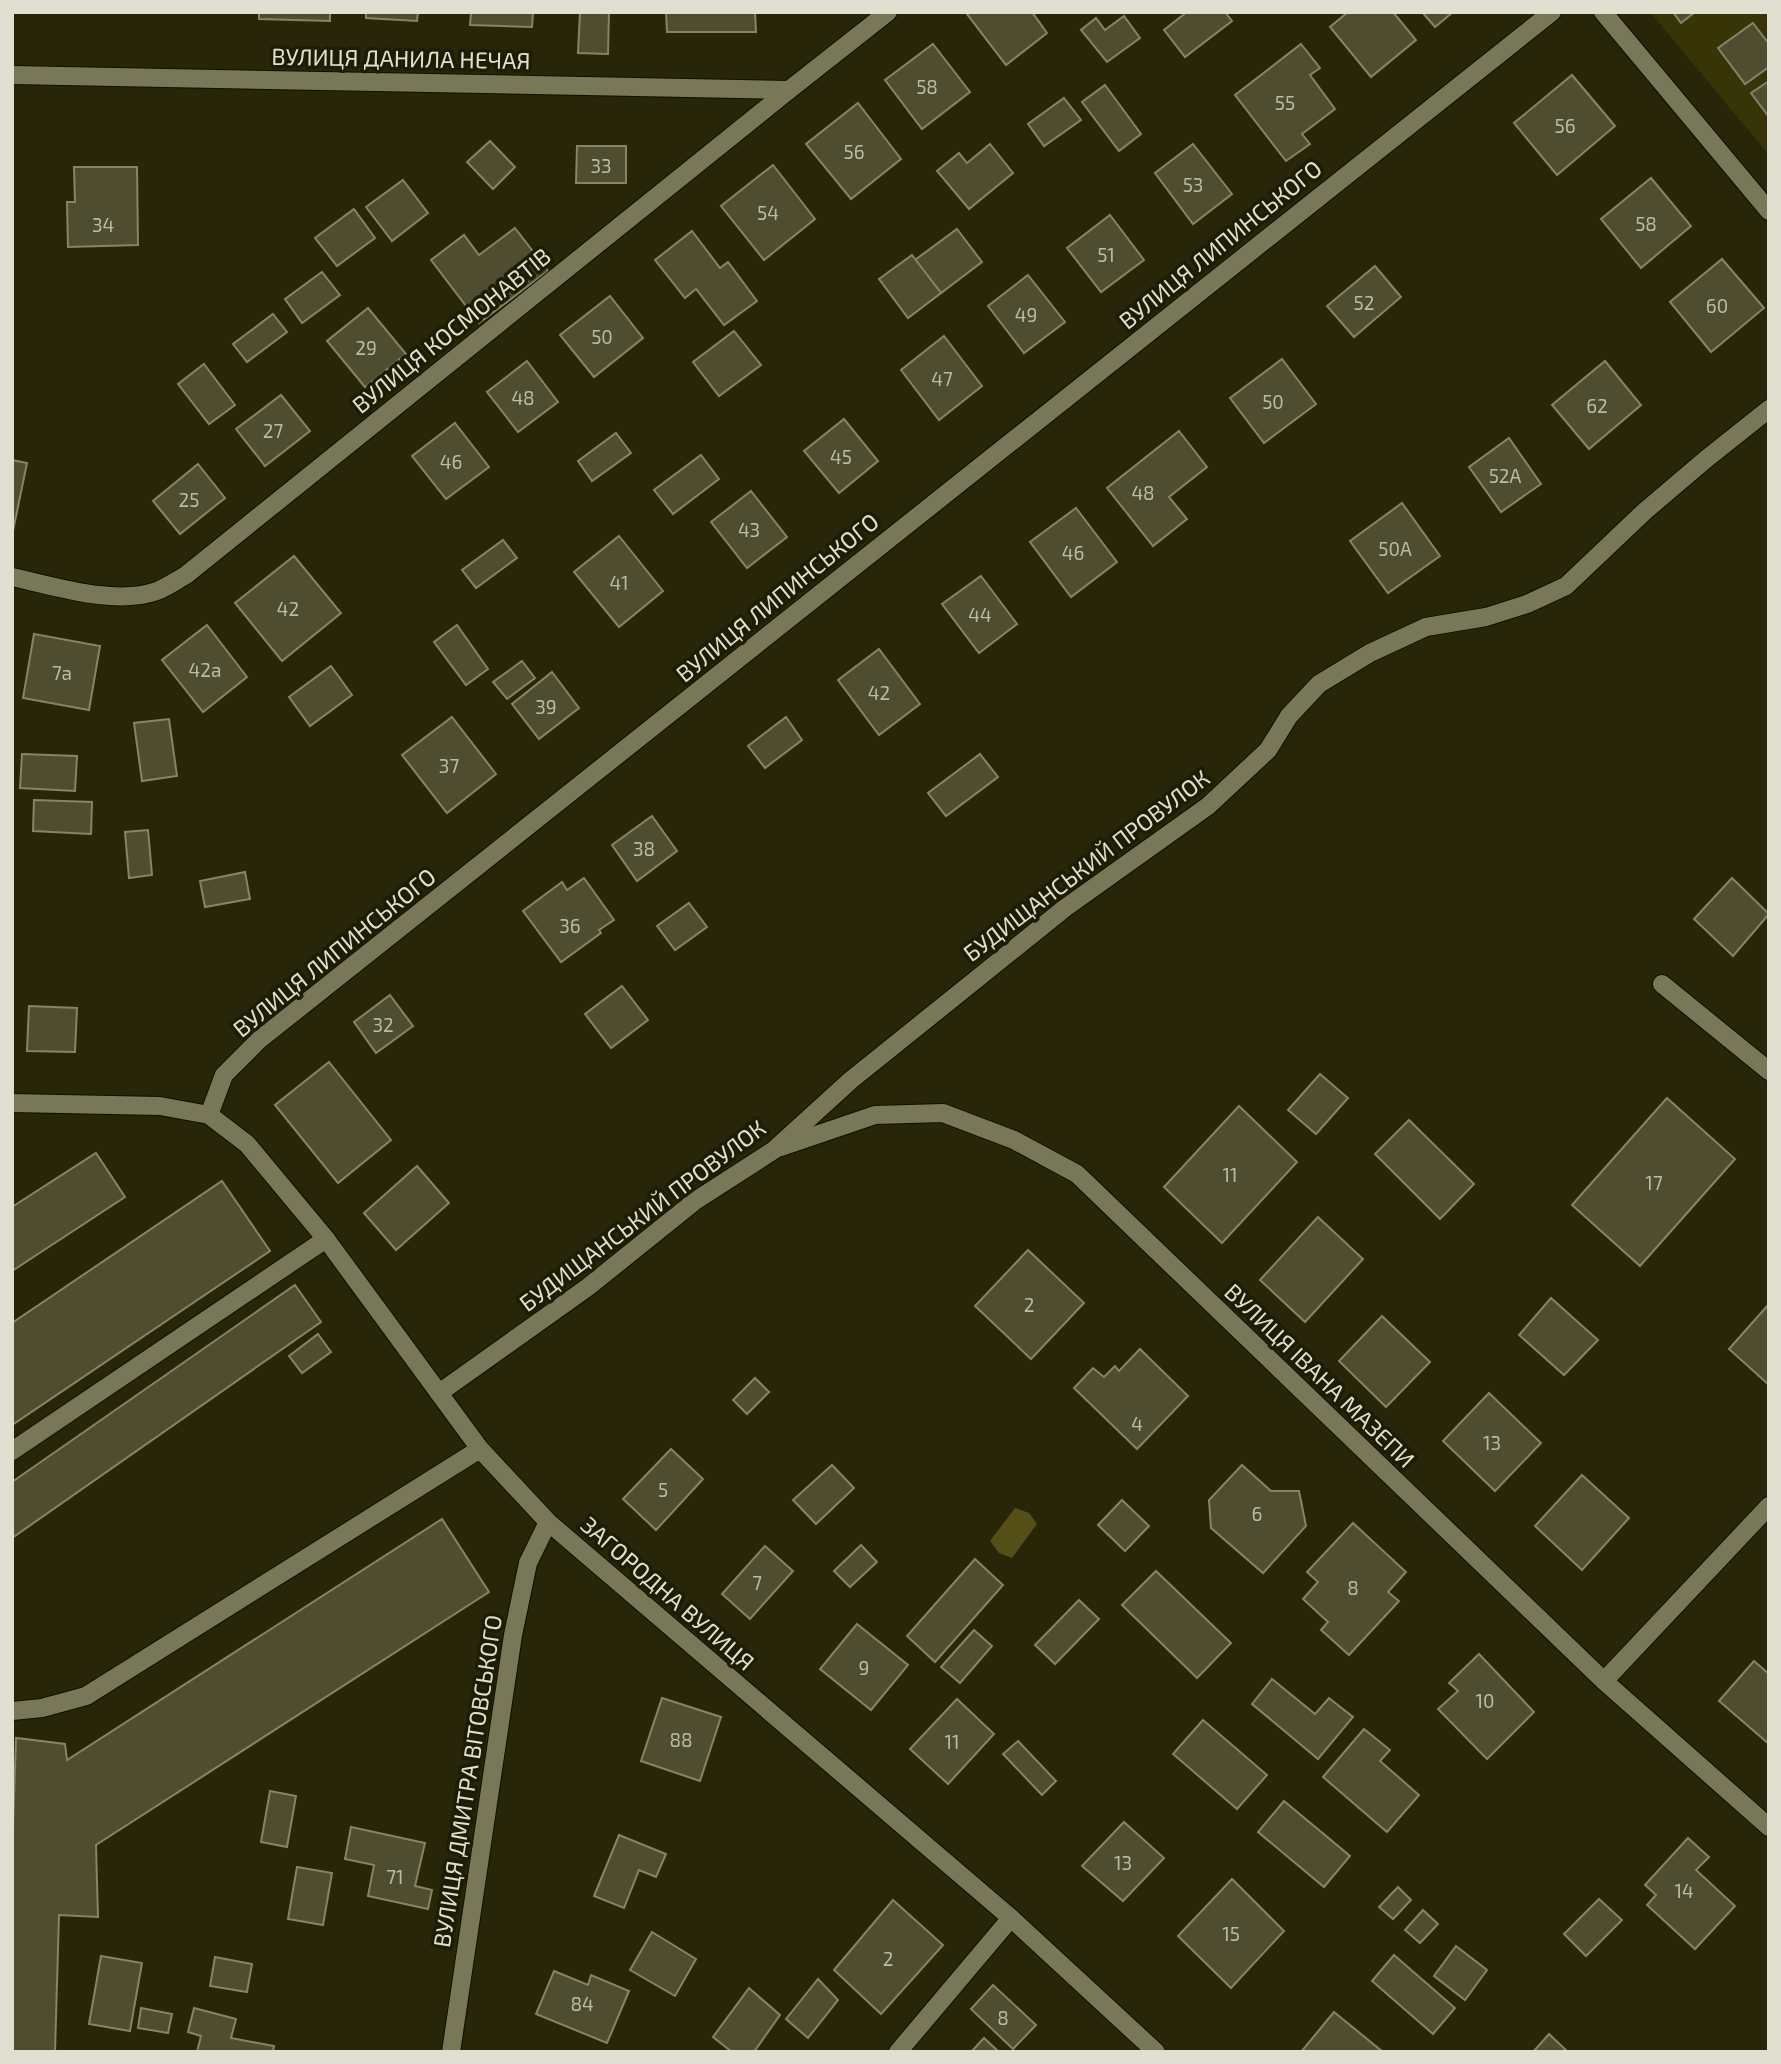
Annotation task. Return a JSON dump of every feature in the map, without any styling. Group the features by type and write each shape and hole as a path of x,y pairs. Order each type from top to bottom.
{"street":[{"name":"ВУЛИЦЯ КОСМОНАВТІВ","path":"12,577 91,594 125,597 157,591 186,575 888,12"},
{"name":"ВУЛИЦЯ ЛИПИНСЬКОГО","path":"209,1115 225,1075 259,1040 1552,12"},
{"path":"1603,12 1769,211"},
{"name":"ВУЛИЦЯ ДАНИЛА НЕЧАЯ","path":"12,75 789,90"},
{"name":"БУДИЩАНСЬКИЙ ПРОВУЛОК","path":"439,1393 588,1287 695,1201 774,1150 851,1080 1065,908 1208,806 1268,750 1289,716 1319,684 1370,653 1426,627 1486,617 1527,604 1566,586 1645,511 1769,409"},
{"path":"1662,984 1769,1070"},
{"path":"12,1103 160,1105 209,1115"},
{"name":"ВУЛИЦЯ ІВАНА МАЗЕПИ","path":"774,1150 875,1115 943,1113 1014,1140 1077,1174 1604,1681 1769,1827"},
{"name":"ЗАГОРОДНА ВУЛИЦЯ","path":"209,1115 247,1144 326,1239 480,1449 548,1522 1011,1918 1156,2052"},
{"path":"12,1451 326,1239"},
{"path":"12,1711 42,1708 86,1696 480,1449"},
{"path":"1604,1681 1769,1506"},
{"name":"ВУЛИЦЯ ДМИТРА ВІТОВСЬКОГО","path":"451,2052 513,1635 528,1563 548,1522"},
{"path":"898,2052 1011,1918"}],"shaded area":[{"path":"1650,12 1769,12 1769,155"},
{"path":"1015,1508 1029,1513 1037,1524 1012,1558 999,1553 990,1541"}],"building":[{"path":"259,12 330,12 330,21 259,19"},
{"path":"366,12 418,12 417,21 366,18"},
{"path":"471,12 533,12 532,27 470,25"},
{"path":"580,12 609,12 608,54 578,53"},
{"path":"666,12 755,12 756,32 667,32"},
{"path":"1032,12 1047,33 1006,65 967,14"},
{"path":"1187,12 1225,12 1232,21 1185,57 1164,30"},
{"path":"1348,12 1393,12 1416,40 1371,77 1330,27"},
{"path":"1422,12 1453,12 1435,27"},
{"path":"1673,12 1695,12 1681,23"},
{"path":"1124,16 1140,38 1107,62 1081,30 1096,18 1105,30"},
{"path":"1753,23 1769,44 1769,67 1745,84 1718,48"},
{"path":"933,44 970,92 922,129 885,80"},
{"path":"1301,44 1320,68 1310,75 1335,109 1302,134 1310,144 1286,161 1235,95"},
{"path":"1572,75 1615,126 1557,175 1514,123"},
{"path":"1769,81 1769,117 1751,93"},
{"path":"1105,85 1141,134 1119,151 1082,102"},
{"path":"1064,98 1081,120 1044,146 1028,124"},
{"path":"858,103 901,159 851,199 806,144"},
{"path":"490,141 515,167 493,189 467,162"},
{"path":"990,144 1013,173 969,209 937,171 959,153 967,163"},
{"path":"1193,144 1232,194 1193,224 1155,173"},
{"path":"577,146 626,146 626,183 576,183"},
{"path":"773,165 815,219 764,260 721,206"},
{"path":"74,167 137,167 138,245 68,247 67,202 75,202"},
{"path":"1651,178 1691,226 1641,268 1601,219"},
{"path":"403,180 428,213 392,241 366,207"},
{"path":"354,209 375,238 337,266 315,238"},
{"path":"1110,215 1144,260 1101,292 1067,248"},
{"path":"515,228 548,271 479,323 431,260 464,235 479,255"},
{"path":"957,229 982,262 941,293 915,260"},
{"path":"692,231 720,268 728,262 757,301 724,325 696,289 685,298 655,260"},
{"path":"912,255 941,293 908,318 879,279"},
{"path":"1722,259 1764,308 1711,352 1670,302"},
{"path":"1375,266 1401,297 1354,337 1327,306"},
{"path":"322,272 340,295 302,323 285,299"},
{"path":"1028,275 1065,322 1024,353 988,306"},
{"path":"610,296 643,338 594,377 560,335"},
{"path":"368,308 406,354 365,387 327,341"},
{"path":"273,314 287,332 247,362 233,344"},
{"path":"734,331 761,365 719,396 693,362"},
{"path":"944,336 982,386 939,420 901,370"},
{"path":"1282,359 1316,404 1264,443 1230,398"},
{"path":"527,361 558,402 518,432 487,392"},
{"path":"1605,361 1641,405 1589,449 1552,405"},
{"path":"204,364 235,405 209,424 178,384"},
{"path":"281,395 310,431 265,466 236,429"},
{"path":"844,419 878,461 839,493 804,451"},
{"path":"455,423 489,467 446,499 412,456"},
{"path":"1179,431 1207,467 1169,497 1187,519 1153,546 1107,488"},
{"path":"616,433 631,453 592,481 578,461"},
{"path":"1509,438 1541,484 1501,512 1469,467"},
{"path":"701,455 719,479 673,514 654,490"},
{"path":"12,460 27,463 13,531 12,531"},
{"path":"198,464 225,498 180,534 153,501"},
{"path":"751,491 787,537 747,568 711,522"},
{"path":"1402,503 1440,556 1388,593 1350,541"},
{"path":"1076,508 1117,562 1071,597 1030,542"},
{"path":"619,536 663,591 619,627 574,572"},
{"path":"503,540 517,558 476,588 462,570"},
{"path":"294,556 341,613 282,661 235,603"},
{"path":"981,576 1017,624 979,653 942,604"},
{"path":"207,625 247,677 203,712 162,660"},
{"path":"457,625 488,669 466,685 434,642"},
{"path":"34,634 100,646 89,710 23,698"},
{"path":"879,649 920,704 879,735 838,680"},
{"path":"522,661 535,678 507,699 493,682"},
{"path":"331,666 352,695 310,726 289,697"},
{"path":"552,672 579,708 539,739 512,704"},
{"path":"452,717 496,774 447,813 402,755"},
{"path":"786,717 802,740 765,768 748,746"},
{"path":"169,719 177,776 142,781 134,723"},
{"path":"22,754 77,756 75,791 20,788"},
{"path":"980,754 998,777 946,816 928,793"},
{"path":"34,800 92,802 91,834 33,831"},
{"path":"652,816 677,851 637,881 612,845"},
{"path":"148,830 152,875 129,878 125,832"},
{"path":"245,872 250,899 205,907 200,881"},
{"path":"584,878 614,920 599,930 601,933 561,962 523,911 562,882 567,890"},
{"path":"1732,878 1769,914 1733,956 1694,919"},
{"path":"689,903 707,927 675,950 657,926"},
{"path":"622,986 648,1020 611,1048 585,1014"},
{"path":"390,995 413,1026 376,1053 354,1022"},
{"path":"29,1006 77,1008 75,1052 27,1051"},
{"path":"329,1062 391,1140 338,1183 275,1105"},
{"path":"1320,1074 1348,1098 1316,1134 1288,1110"},
{"path":"1667,1098 1735,1159 1640,1266 1572,1205"},
{"path":"1239,1106 1297,1162 1222,1243 1164,1187"},
{"path":"1409,1120 1474,1184 1440,1219 1375,1154"},
{"path":"96,1153 125,1197 12,1271 12,1207"},
{"path":"417,1166 449,1203 396,1250 364,1213"},
{"path":"222,1181 270,1251 12,1425 12,1323"},
{"path":"1318,1217 1363,1259 1305,1322 1260,1280"},
{"path":"1028,1250 1084,1303 1031,1359 975,1306"},
{"path":"295,1285 321,1322 12,1538 12,1482"},
{"path":"1551,1298 1598,1340 1564,1375 1519,1335"},
{"path":"1769,1304 1769,1385 1729,1349"},
{"path":"1382,1316 1430,1362 1386,1407 1339,1361"},
{"path":"318,1334 331,1352 302,1373 289,1356"},
{"path":"1140,1349 1188,1396 1137,1449 1074,1388 1093,1368 1104,1377 1115,1366 1119,1371"},
{"path":"755,1378 769,1392 747,1414 733,1400"},
{"path":"1489,1393 1541,1443 1495,1491 1443,1441"},
{"path":"671,1449 703,1479 656,1530 623,1499"},
{"path":"832,1465 854,1488 816,1524 793,1500"},
{"path":"1242,1465 1271,1491 1299,1491 1306,1526 1263,1573 1211,1528 1209,1500"},
{"path":"1582,1475 1629,1518 1582,1570 1535,1526"},
{"path":"1122,1500 1149,1526 1125,1551 1098,1525"},
{"path":"442,1519 489,1592 96,1845 98,1917 59,1915 55,2052 12,2052 12,1859 16,1738 65,1744 67,1760"},
{"path":"1353,1523 1406,1572 1388,1592 1399,1601 1349,1655 1321,1630 1328,1622 1303,1599 1318,1582 1307,1572"},
{"path":"861,1545 877,1562 850,1587 834,1571"},
{"path":"765,1546 793,1571 750,1619 722,1594"},
{"path":"975,1559 1003,1585 935,1662 907,1636"},
{"path":"1156,1571 1231,1643 1197,1678 1122,1605"},
{"path":"1079,1600 1099,1619 1055,1664 1035,1645"},
{"path":"857,1624 908,1665 871,1710 820,1669"},
{"path":"974,1630 992,1646 960,1683 941,1667"},
{"path":"1479,1654 1534,1712 1487,1759 1438,1709 1458,1691 1449,1683"},
{"path":"1754,1661 1769,1674 1769,1744 1719,1701"},
{"path":"1272,1679 1315,1714 1329,1698 1353,1717 1318,1759 1252,1704"},
{"path":"662,1698 721,1717 700,1781 641,1761"},
{"path":"957,1699 994,1734 948,1784 910,1749"},
{"path":"1203,1720 1267,1775 1237,1809 1173,1754"},
{"path":"1364,1729 1390,1750 1380,1761 1419,1795 1387,1832 1323,1777"},
{"path":"1018,1741 1056,1781 1042,1795 1003,1754"},
{"path":"270,1791 296,1796 287,1847 261,1842"},
{"path":"1284,1801 1350,1856 1324,1887 1258,1832"},
{"path":"1124,1822 1164,1858 1123,1901 1082,1866"},
{"path":"351,1827 425,1843 415,1886 432,1890 428,1909 368,1896 374,1865 345,1859"},
{"path":"619,1835 666,1854 656,1877 639,1870 624,1908 594,1896"},
{"path":"1688,1838 1709,1857 1696,1870 1735,1906 1695,1949 1647,1905 1656,1895 1645,1885"},
{"path":"297,1867 332,1873 323,1925 288,1919"},
{"path":"1232,1879 1284,1931 1231,1988 1178,1936"},
{"path":"1398,1887 1411,1900 1393,1919 1379,1907"},
{"path":"1599,1899 1622,1920 1586,1956 1564,1934"},
{"path":"893,1900 943,1945 881,2014 834,1970"},
{"path":"1423,1910 1438,1924 1420,1943 1405,1930"},
{"path":"652,1932 696,1959 675,1996 630,1970"},
{"path":"1456,1946 1487,1970 1465,2000 1434,1976"},
{"path":"1394,1955 1455,2008 1433,2034 1372,1981"},
{"path":"101,1956 142,1963 130,2031 89,2024"},
{"path":"215,1957 252,1964 247,1992 210,1986"},
{"path":"554,1971 588,1985 591,1975 629,1991 607,2043 536,2014"},
{"path":"818,1979 838,2000 808,2038 786,2019"},
{"path":"993,1985 1036,2025 1013,2049 971,2009"},
{"path":"749,1988 780,2015 754,2052 732,2052 713,2037"},
{"path":"141,2008 172,2014 168,2033 138,2028"},
{"path":"194,2008 236,2019 231,2038 274,2046 273,2052 197,2052 201,2036 188,2032"},
{"path":"1334,2012 1383,2052 1301,2052"},
{"path":"1549,2034 1568,2052 1533,2052"},
{"path":"984,2038 999,2052 971,2052"}]}
